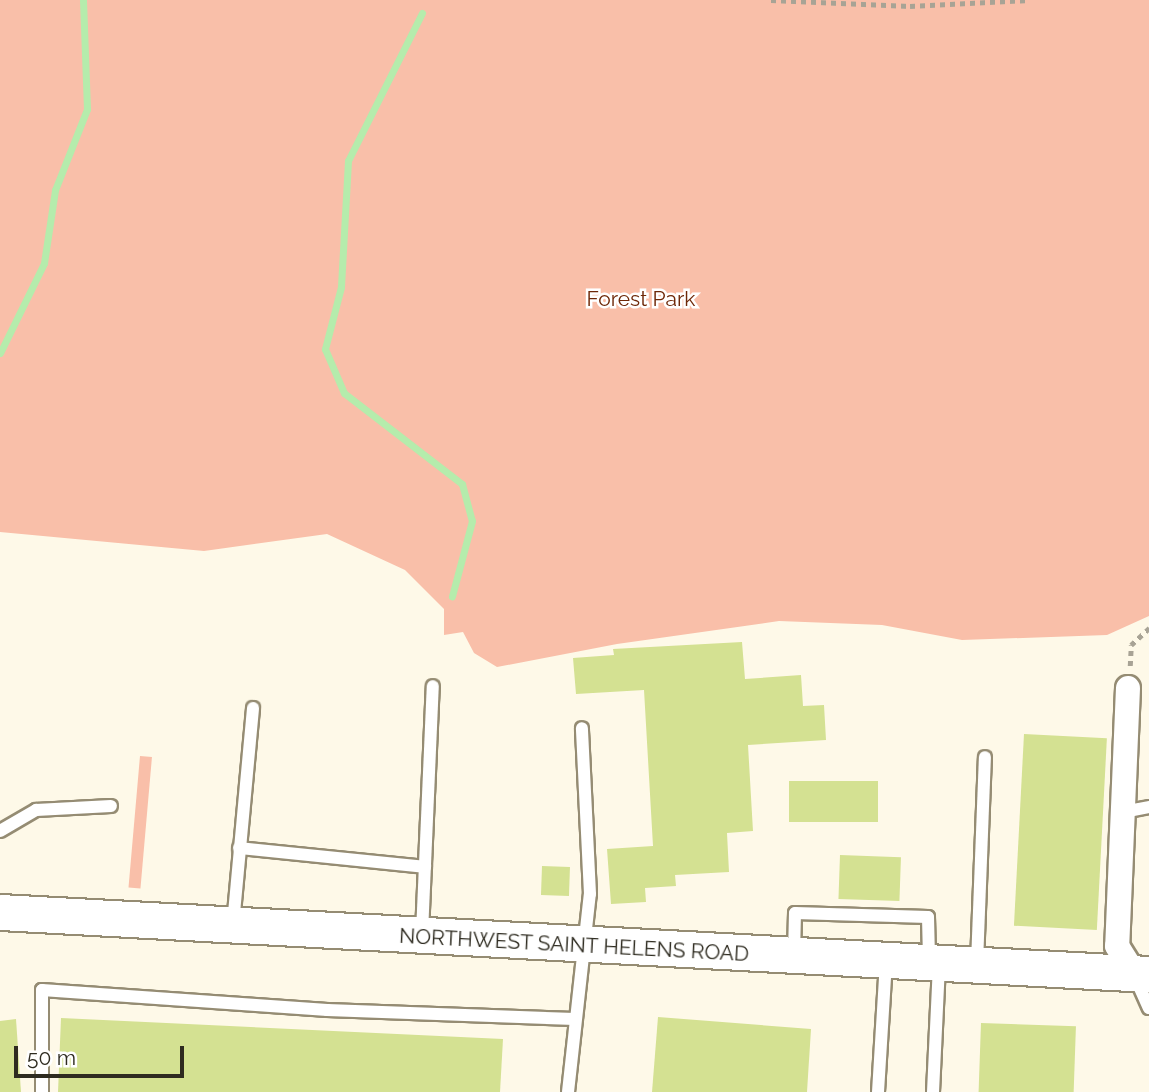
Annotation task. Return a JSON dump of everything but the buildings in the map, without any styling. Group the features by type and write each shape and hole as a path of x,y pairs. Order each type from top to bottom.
{"main road":[{"name":"NORTHWEST SAINT HELENS ROAD","path":"0,912 233,927 1141,974"}],"street":[{"path":"1128,688 1116,946 1141,974"}],"lane":[{"path":"422,937 433,685"},
{"path":"233,927 253,708"},
{"path":"568,1092 590,894 582,728"},
{"path":"976,965 985,757"},
{"path":"0,831 36,810 111,806"},
{"path":"1122,812 1149,807"},
{"path":"239,848 425,867"},
{"path":"794,956 795,913 928,917 934,963 933,1092"},
{"path":"878,1092 886,961"},
{"path":"1141,974 1149,1008"},
{"path":"42,1092 42,990 327,1010 575,1019"}],"path":[{"path":"771,0 910,6 1030,0"},
{"path":"1128,688 1131,645 1149,628"}],"green space":[{"name":"Forest Park","path":"0,0 1149,0 1149,616 1107,635 962,640 882,625 779,621 617,644 497,667 474,653 463,632 444,635 444,609 405,570 327,534 204,551 0,532"},
{"path":"140,756 152,757 140,889 128,887"}],"waterway":[{"path":"0,353 44,263 55,190 87,109 83,0"},
{"path":"422,13 348,161 341,287 325,349 344,393 462,484 472,521 452,596"}]}
